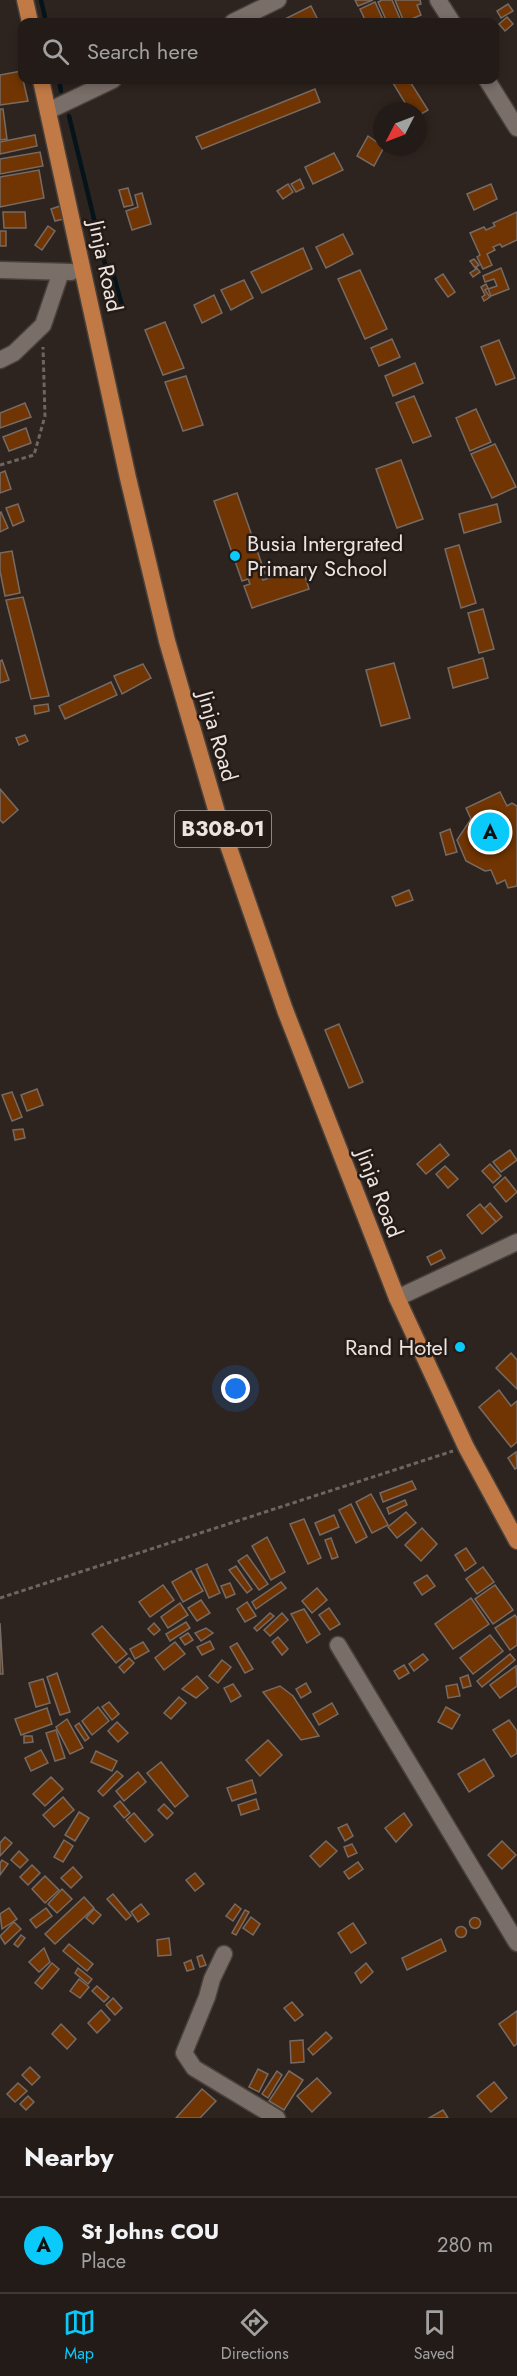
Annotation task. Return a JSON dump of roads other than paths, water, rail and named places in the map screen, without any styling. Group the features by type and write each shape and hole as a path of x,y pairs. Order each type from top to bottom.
{"main road":[{"path":"25,0 29,18"},
{"name":"Jinja Road","path":"43,84 128,478 167,641 218,816 285,1010 397,1298 466,1447 517,1541"}],"street":[{"path":"239,18 260,5 278,0"},
{"path":"438,0 449,18"},
{"path":"48,111 105,84"},
{"path":"490,84 517,128"},
{"path":"0,270 85,272"},
{"path":"0,360 14,353 43,325 61,272"},
{"path":"397,1298 517,1242"},
{"path":"338,1645 517,1943"},
{"path":"224,1954 184,2053 194,2068 277,2118"}],"waterway":[{"path":"41,0 45,18"},
{"path":"60,84 61,91"},
{"path":"69,116 105,264 113,273 122,305"}],"place":[{"name":"Busia Intergrated Primary School","path":"235,556"},
{"name":"St Johns COU","path":"490,832"},
{"name":"Rand Hotel","path":"460,1347"}]}
